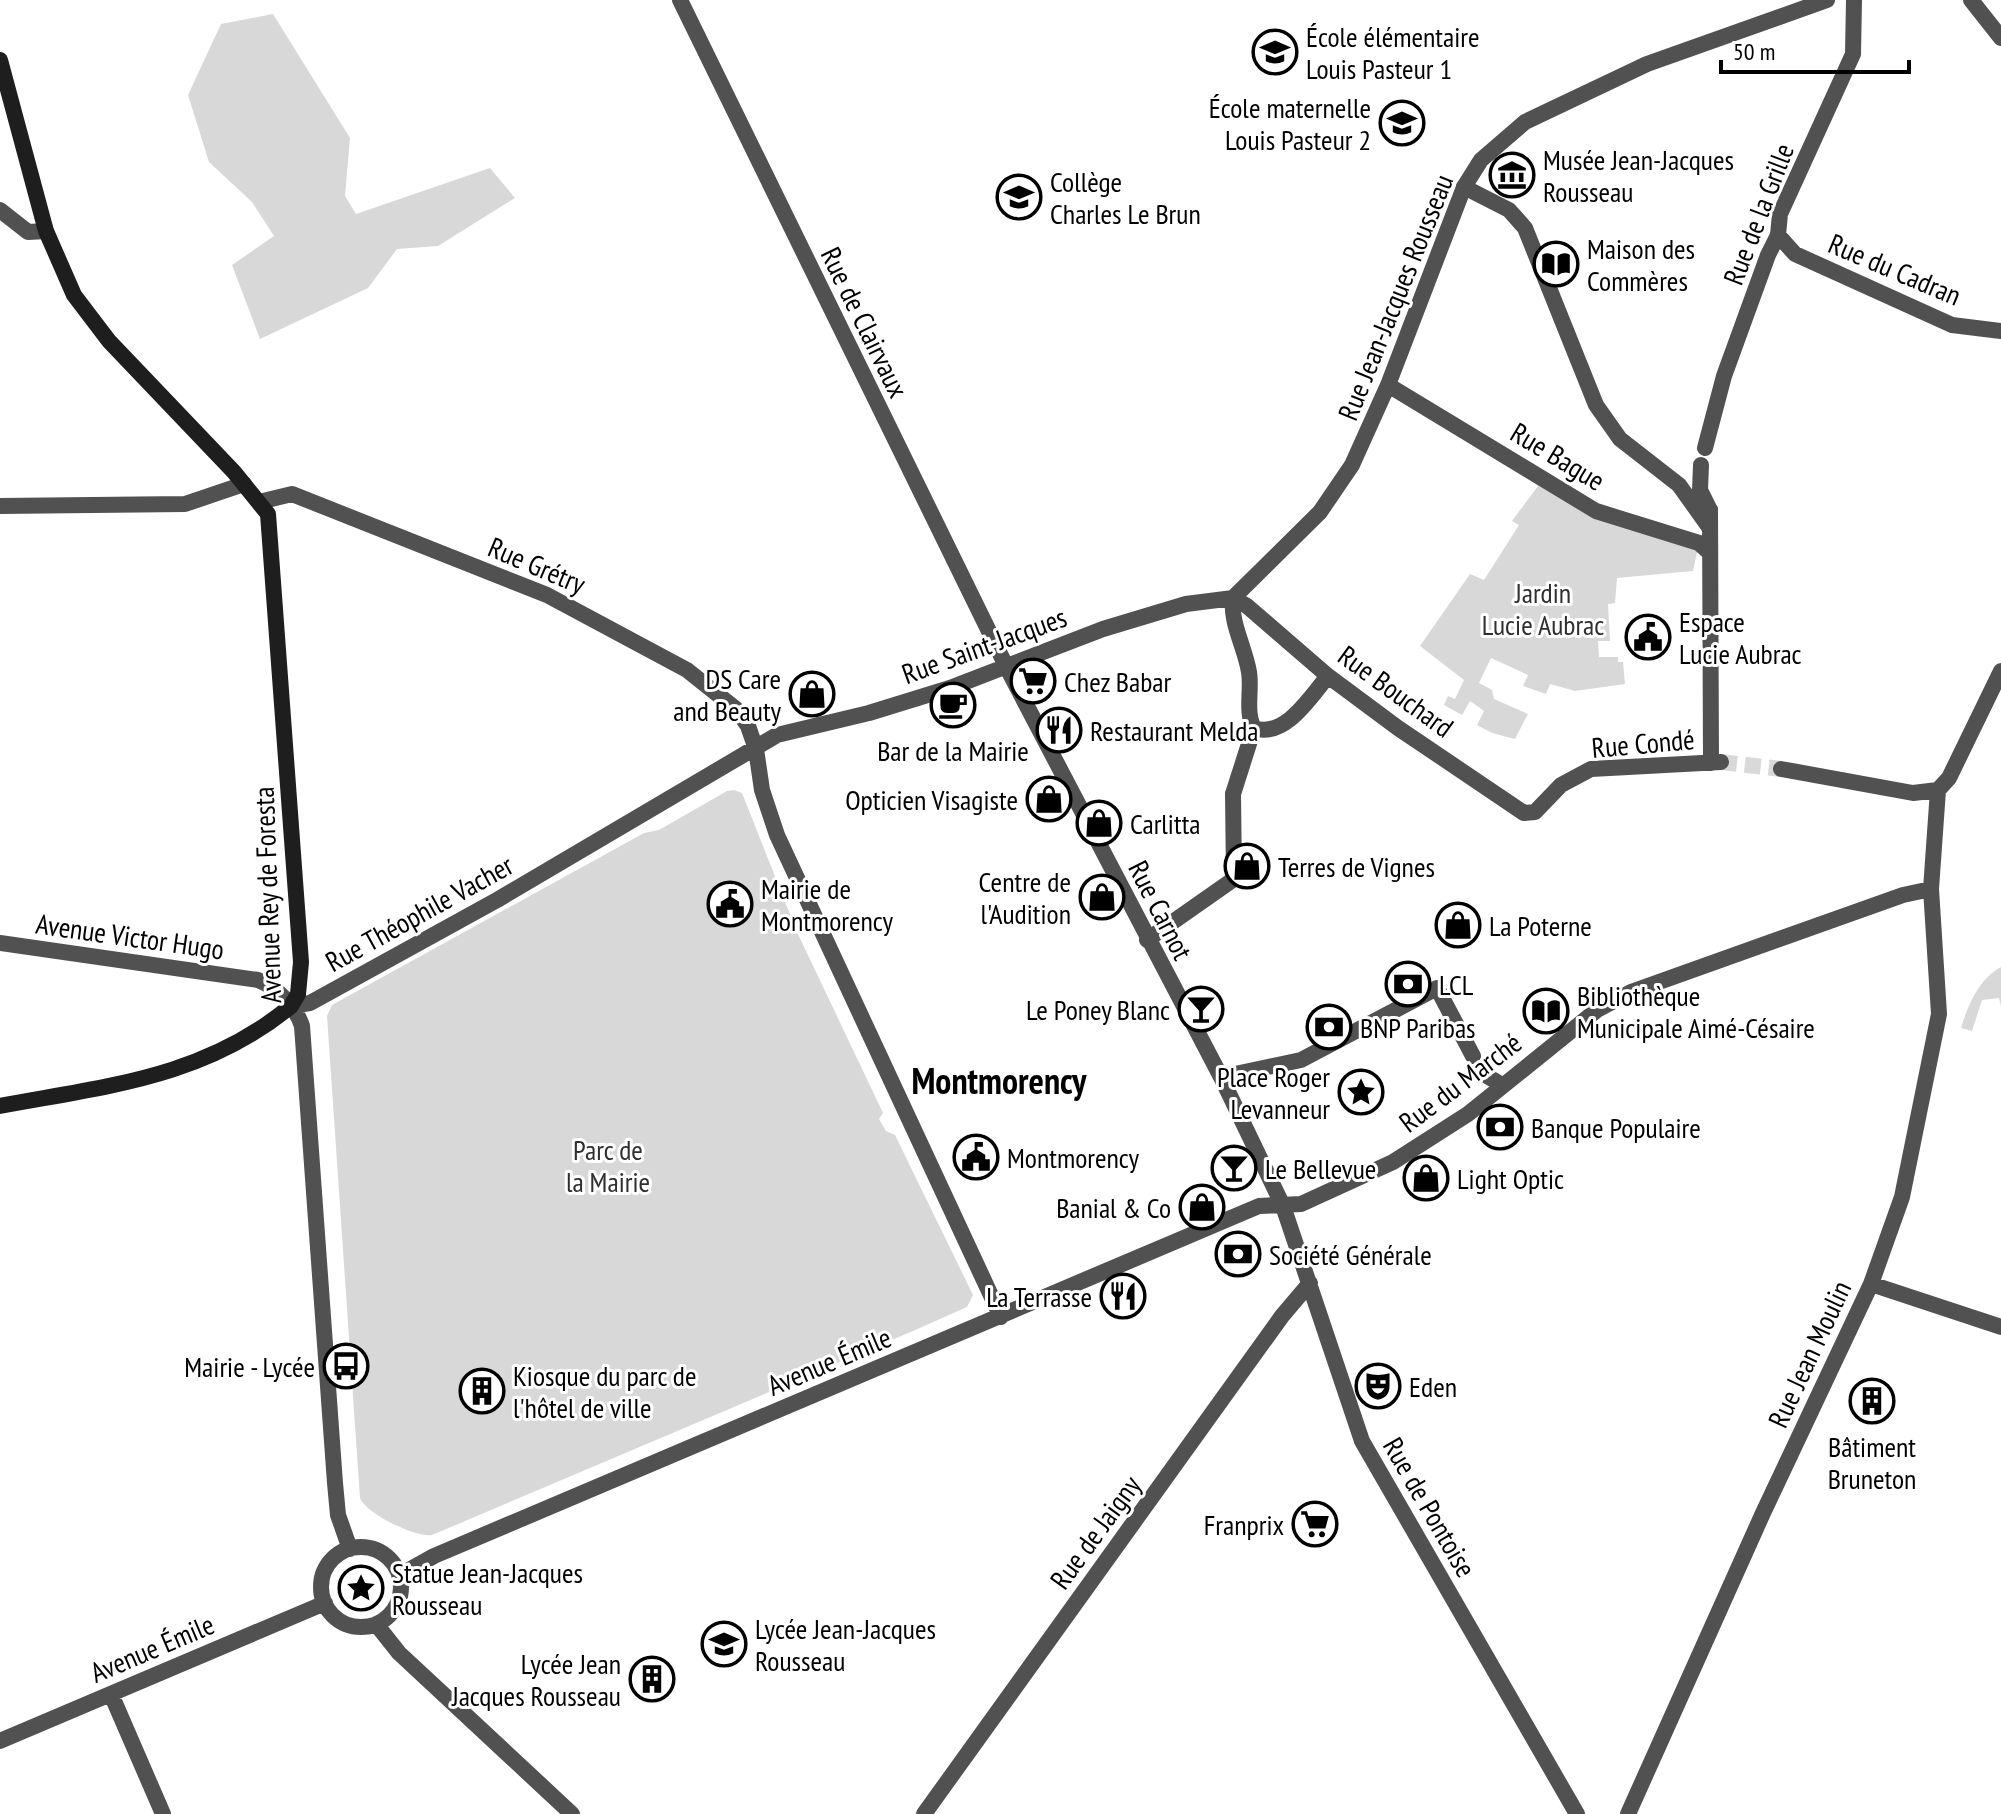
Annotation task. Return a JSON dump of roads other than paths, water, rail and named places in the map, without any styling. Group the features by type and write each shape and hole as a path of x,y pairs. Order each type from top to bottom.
{"main road":[{"name":"Avenue Rey de Foresta","path":"0,60 46,231 63,276 89,316 259,502 271,526 301,945 300,983 291,1006"},
{"name":"Rue Théophile Vacher","path":"0,1106 178,1071 249,1034 291,1006"}],"street":[{"name":"Rue de Clairvaux","path":"680,0 1006,666"},
{"name":"Rue Jean-Jacques Rousseau","path":"1233,598 1320,512 1363,445 1464,187 1481,160 1525,122 1647,64 1827,0"},
{"name":"Rue de la Grille","path":"1705,448 1724,376 1778,235 1780,214 1853,54 1854,0"},
{"path":"1971,0 2001,38"},
{"path":"1464,187 1509,210 1525,228 1596,405 1620,439 1679,485 1709,527"},
{"path":"0,210 28,232 46,231"},
{"name":"Rue du Cadran","path":"1778,235 1795,254 1952,325 2001,331"},
{"name":"Rue Bague","path":"1388,385 1596,511 1699,543 1710,553"},
{"path":"1701,465 1700,490 1710,510 1710,553"},
{"path":"0,506 185,504 244,484"},
{"name":"Rue Grétry","path":"259,502 292,494 582,612 687,670 736,709 756,749 762,790 777,835 1001,1317"},
{"name":"Rue Condé","path":"1535,812 1561,785 1591,769 1716,763 1710,553"},
{"name":"Rue Saint-Jacques","path":"756,749 777,735 869,713 1103,629 1186,604 1233,598"},
{"path":"1147,940 1234,879 1233,794 1254,728 1249,715 1250,675 1235,623 1233,598"},
{"name":"Rue Bouchard","path":"1233,598 1247,606 1328,676 1398,728 1524,813 1535,812"},
{"name":"Rue Carnot","path":"1006,666 1221,1077 1283,1206"},
{"path":"1781,769 1913,793 1938,790 1949,778 2001,671"},
{"path":"1254,728 1277,728 1305,704 1328,676"},
{"name":"Rue Théophile Vacher","path":"291,1006 318,999 497,900 756,749"},
{"name":"Rue Jean Moulin","path":"1628,1814 1763,1513 1871,1284 1902,1197 1935,1038 1937,970 1931,889 1938,790"},
{"name":"Rue du Marché","path":"1283,1206 1301,1204 1393,1162 1468,1114 1494,1081 1597,1010 1631,992 1903,895 1931,889"},
{"name":"Avenue Victor Hugo","path":"0,943 258,980 274,988 291,1006"},
{"path":"1221,1077 1301,1060 1437,988 1473,1056"},
{"name":"Avenue Rey de Foresta","path":"291,1006 302,1026 335,1483 338,1515 350,1549"},
{"name":"Avenue Émile","path":"400,1575 434,1556 1259,1206 1283,1206"},
{"name":"Rue de Pontoise","path":"1283,1206 1362,1441 1577,1811"},
{"name":"Rue de Jaigny","path":"924,1814 1282,1316 1310,1283"},
{"path":"1871,1284 2001,1327"},
{"path":"362,1547 385,1554 400,1575 400,1598 395,1609 376,1624 352,1626 341,1621 325,1603 323,1576 338,1555 350,1549 362,1547"},
{"name":"Avenue Émile","path":"0,1741 325,1603"},
{"path":"376,1624 399,1653 572,1814"},
{"path":"111,1694 163,1814"}],"tunnel":[{"path":"1721,762 1781,769"}],"place":[{"name":"École élémentaire Louis Pasteur 1","path":"1275,52"},
{"name":"École maternelle Louis Pasteur 2","path":"1402,123"},
{"name":"Musée Jean-Jacques Rousseau","path":"1512,175"},
{"name":"Collège Charles Le Brun","path":"1019,197"},
{"name":"Maison des Commères","path":"1556,264"},
{"name":"Espace Lucie Aubrac","path":"1648,637"},
{"name":"Chez Babar","path":"1033,681"},
{"name":"DS Care and Beauty","path":"812,694"},
{"name":"Bar de la Mairie","path":"953,705"},
{"name":"Restaurant Melda","path":"1059,730"},
{"name":"Opticien Visagiste","path":"1049,799"},
{"name":"Carlitta","path":"1099,823"},
{"name":"Terres de Vignes","path":"1247,866"},
{"name":"Centre de l'Audition","path":"1102,897"},
{"name":"Mairie de Montmorency","path":"730,904"},
{"name":"La Poterne","path":"1458,925"},
{"name":"LCL","path":"1408,984"},
{"name":"Le Poney Blanc","path":"1201,1009"},
{"name":"Bibliothèque Municipale Aimé-Césaire","path":"1546,1011"},
{"name":"BNP Paribas","path":"1329,1027"},
{"name":"Place Roger Levanneur","path":"1361,1092"},
{"name":"Banque Populaire","path":"1500,1127"},
{"name":"Montmorency","path":"976,1157"},
{"name":"Le Bellevue","path":"1234,1168"},
{"name":"Light Optic","path":"1426,1178"},
{"name":"Banial & Co","path":"1202,1207"},
{"name":"Société Générale","path":"1238,1254"},
{"name":"La Terrasse","path":"1123,1296"},
{"name":"Mairie - Lycée","path":"346,1366"},
{"name":"Eden","path":"1378,1386"},
{"name":"Kiosque du parc de l'hôtel de ville","path":"482,1391"},
{"name":"Bâtiment Bruneton","path":"1872,1401"},
{"name":"Franprix","path":"1315,1524"},
{"name":"Statue Jean-Jacques Rousseau","path":"361,1588"},
{"name":"Lycée Jean-Jacques Rousseau","path":"724,1644"},
{"name":"Lycée Jean Jacques Rousseau","path":"652,1679"}],"district":[{"name":"Montmorency","path":"999,1080"}],"park label":[{"name":"Jardin Lucie Aubrac","path":"1543,608"},
{"name":"Parc de la Mairie","path":"608,1165"}]}
